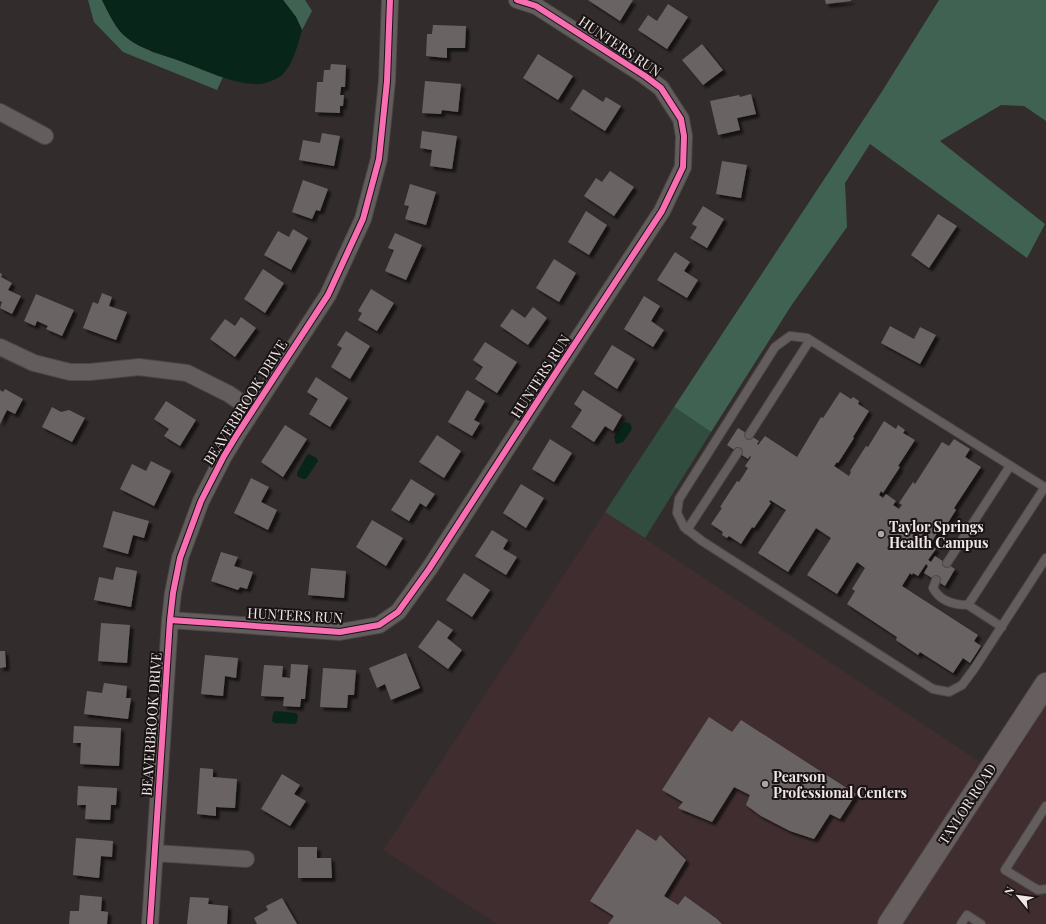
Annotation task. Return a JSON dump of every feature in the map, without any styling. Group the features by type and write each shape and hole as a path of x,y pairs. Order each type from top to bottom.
{"main road":[{"name":"TAYLOR ROAD","path":"889,924 1044,692"}],"street":[{"name":"BEAVERBROOK DRIVE","path":"150,924 170,620 173,593 180,558 201,500 224,456 252,410 328,295 363,219 379,159 386,82 390,0"},
{"name":"HUNTERS RUN","path":"170,620 340,632 379,625 398,612 412,594 455,530 662,211 683,167 684,136 681,119 661,88 645,76 536,6 517,0"},
{"path":"0,112 45,136"},
{"path":"0,347 34,363 70,372 90,372 140,367 187,373 230,394 252,410"},
{"path":"155,853 246,859"}],"lane":[{"path":"968,605 1046,488 807,338 790,336 774,347 679,499 677,513 687,530 933,689 949,692 962,685 974,669 1046,558"},
{"path":"749,435 810,340"},
{"path":"687,530 738,452"},
{"path":"947,563 1010,466"},
{"path":"936,580 933,588 935,592 951,603 968,605 1002,627"},
{"path":"1046,806 1005,870 1038,890 1046,889"},
{"path":"961,924 967,915 981,924"}],"shaded area":[{"path":"88,0 102,0 112,19 152,52 223,77 217,90 123,52 94,22"},
{"path":"102,0 283,0 296,17 302,30 291,63 283,74 278,78 265,83 251,84 230,80 139,46 123,35"},
{"path":"283,0 305,0 312,11 302,30 296,17"},
{"path":"939,0 1046,0 1046,121 1024,106 1001,105 940,141 1045,224 1027,258 870,144 845,183 847,227 791,306 711,432 674,407 881,93"},
{"path":"674,407 711,432 645,538 605,512"},
{"path":"625,422 630,423 632,429 623,442 616,444 614,437"},
{"path":"309,454 317,458 318,461 306,479 303,479 297,476 297,473"},
{"path":"605,512 1001,776 1046,706 1046,924 497,924 383,850"},
{"path":"275,711 296,713 298,715 297,722 295,724 275,723 272,721"}],"building":[{"path":"588,0 633,0 620,21"},
{"path":"825,0 851,0 851,1 826,4"},
{"path":"668,4 688,17 667,49 638,30 648,15 657,21"},
{"path":"433,25 466,26 465,48 447,48 447,58 426,56 427,34 432,34"},
{"path":"702,44 723,70 703,85 682,60"},
{"path":"538,54 573,76 558,100 523,78"},
{"path":"331,64 346,65 345,87 341,87 340,95 344,95 343,106 340,106 340,113 315,112 317,82 323,82 324,70 330,70"},
{"path":"425,81 461,84 458,112 442,110 441,114 422,113"},
{"path":"583,89 603,102 606,97 621,106 605,131 570,109"},
{"path":"751,94 756,114 737,118 740,130 718,135 710,101"},
{"path":"422,131 457,136 452,169 430,166 432,150 420,148"},
{"path":"322,133 340,136 334,166 299,160 303,140 320,143"},
{"path":"722,161 747,165 741,198 716,194"},
{"path":"610,171 634,187 614,216 584,196 596,178 602,182"},
{"path":"303,180 328,189 320,211 316,210 312,219 292,212"},
{"path":"410,184 436,192 426,225 405,219 409,206 404,205"},
{"path":"703,206 724,219 707,248 690,238 697,227 692,224"},
{"path":"586,211 607,225 589,255 568,242"},
{"path":"938,214 957,226 929,268 911,255"},
{"path":"293,229 308,238 291,270 264,255 278,231 289,237"},
{"path":"395,233 422,245 406,280 385,271 394,250 388,248"},
{"path":"675,252 690,262 684,271 698,280 687,298 657,280"},
{"path":"554,259 576,273 559,302 536,288"},
{"path":"263,269 284,283 265,313 244,299"},
{"path":"0,273 2,274 1,277 12,283 8,290 21,296 12,314 0,308 2,302 0,301"},
{"path":"371,289 394,303 377,331 358,320 362,313 358,311"},
{"path":"102,293 112,297 109,306 127,312 116,340 83,328 93,302 98,304"},
{"path":"36,294 74,310 62,336 46,329 48,326 37,321 35,326 24,321"},
{"path":"644,296 660,306 651,321 664,330 653,347 624,329"},
{"path":"533,307 547,318 528,345 500,326 512,309 525,318"},
{"path":"241,317 256,328 235,357 210,339 225,319 235,326"},
{"path":"890,326 914,339 920,327 936,335 920,364 881,343"},
{"path":"346,331 370,346 350,379 331,367 342,348 337,345"},
{"path":"485,342 517,362 497,393 475,379 483,367 473,360"},
{"path":"612,345 635,359 617,389 594,374"},
{"path":"316,377 348,398 330,427 309,414 318,399 307,392"},
{"path":"5,389 23,399 15,414 7,410 0,424 0,390 3,392"},
{"path":"467,390 485,401 474,420 480,423 472,436 448,422"},
{"path":"583,390 622,415 613,431 605,426 594,442 571,427 582,410 574,404"},
{"name":"Taylor Springs Health Campus","path":"840,392 851,399 853,397 859,401 858,404 869,411 853,437 854,438 838,463 837,462 834,466 849,476 850,471 866,446 868,447 884,421 896,429 898,425 905,430 903,433 915,440 883,493 881,491 879,495 883,498 886,494 896,501 893,505 899,509 902,505 899,503 913,482 915,484 942,442 949,446 954,439 970,449 965,457 981,467 954,508 956,510 942,532 939,530 931,543 936,549 928,560 931,562 935,556 955,569 945,586 924,573 928,566 926,564 918,576 910,573 902,586 978,635 974,641 981,646 970,663 963,658 953,673 920,652 918,655 896,640 897,637 847,604 855,591 852,589 865,568 857,562 837,594 807,575 831,538 816,528 788,572 758,553 786,510 770,500 769,502 771,503 741,544 729,536 727,538 722,535 723,532 711,524 737,481 739,482 748,468 745,466 751,457 750,456 748,459 727,445 738,428 759,441 757,444 758,445 765,436 797,457 821,417 823,418"},
{"path":"166,401 196,420 180,446 164,436 169,429 154,419"},
{"path":"52,407 61,412 69,410 85,418 72,442 42,427"},
{"path":"285,425 307,439 283,477 261,462"},
{"path":"437,435 461,451 444,478 419,462"},
{"path":"550,439 572,453 554,482 532,469"},
{"path":"151,461 171,471 154,506 120,489 132,464 146,471"},
{"path":"251,478 269,487 261,502 277,510 268,530 234,513"},
{"path":"411,479 435,494 426,507 420,503 409,521 391,510"},
{"path":"521,484 544,498 526,528 503,513"},
{"path":"113,511 149,521 144,538 133,535 128,554 103,547"},
{"path":"372,520 403,538 386,566 356,547"},
{"path":"492,530 508,540 503,549 517,557 506,575 475,556"},
{"path":"221,552 238,557 234,566 253,572 247,589 240,587 238,590 211,581"},
{"path":"116,567 137,571 131,607 94,600 99,577 113,580"},
{"path":"311,568 346,571 344,598 308,595"},
{"path":"464,573 490,590 472,617 446,600"},
{"path":"438,620 453,630 447,638 462,650 448,669 418,647"},
{"path":"101,623 130,625 127,663 98,661"},
{"path":"0,651 5,651 6,667 0,668"},
{"path":"406,653 420,688 391,700 385,684 377,688 369,668"},
{"path":"205,655 238,658 236,678 225,676 223,696 201,694"},
{"path":"291,664 308,665 305,699 301,699 300,707 283,706 284,697 261,696 264,665 283,666 282,677 290,678"},
{"path":"323,668 356,670 354,695 348,695 347,708 320,707"},
{"path":"104,683 127,686 126,698 131,698 128,719 84,714 87,691 102,693"},
{"path":"709,717 732,732 741,720 856,794 840,819 830,814 814,839 790,831 761,816 746,805 750,795 734,787 712,822 678,808 683,802 662,790"},
{"path":"74,726 121,728 119,766 80,764 81,743 73,743"},
{"path":"200,768 213,769 213,777 237,779 235,808 216,807 216,816 197,814"},
{"path":"282,774 300,785 294,794 306,801 290,826 261,809"},
{"path":"78,786 117,788 116,805 111,805 110,820 85,819 86,805 77,805"},
{"path":"637,829 656,841 660,835 686,860 664,896 678,905 685,896 722,924 608,924 614,916 590,901"},
{"path":"76,838 113,841 112,857 101,856 99,878 73,875"},
{"path":"298,847 317,847 317,858 331,858 332,878 298,878"},
{"path":"80,895 102,897 101,911 108,912 107,924 69,924 70,911 79,911"},
{"path":"190,897 209,898 208,904 228,906 227,924 187,924"},
{"path":"282,898 297,924 257,924 254,918 268,910 266,906"}],"cycle path":[{"path":"150,924 170,620 173,593 180,558 201,501 224,456 328,295 363,219 379,159 387,81 390,0"},
{"path":"170,620 340,632 379,625 398,612 429,569 662,211 683,167 684,136 681,119 661,88 645,76 536,6 517,0"}],"place":[{"name":"Taylor Springs Health Campus","path":"881,534"},
{"name":"Pearson Professional Centers","path":"765,784"}]}
